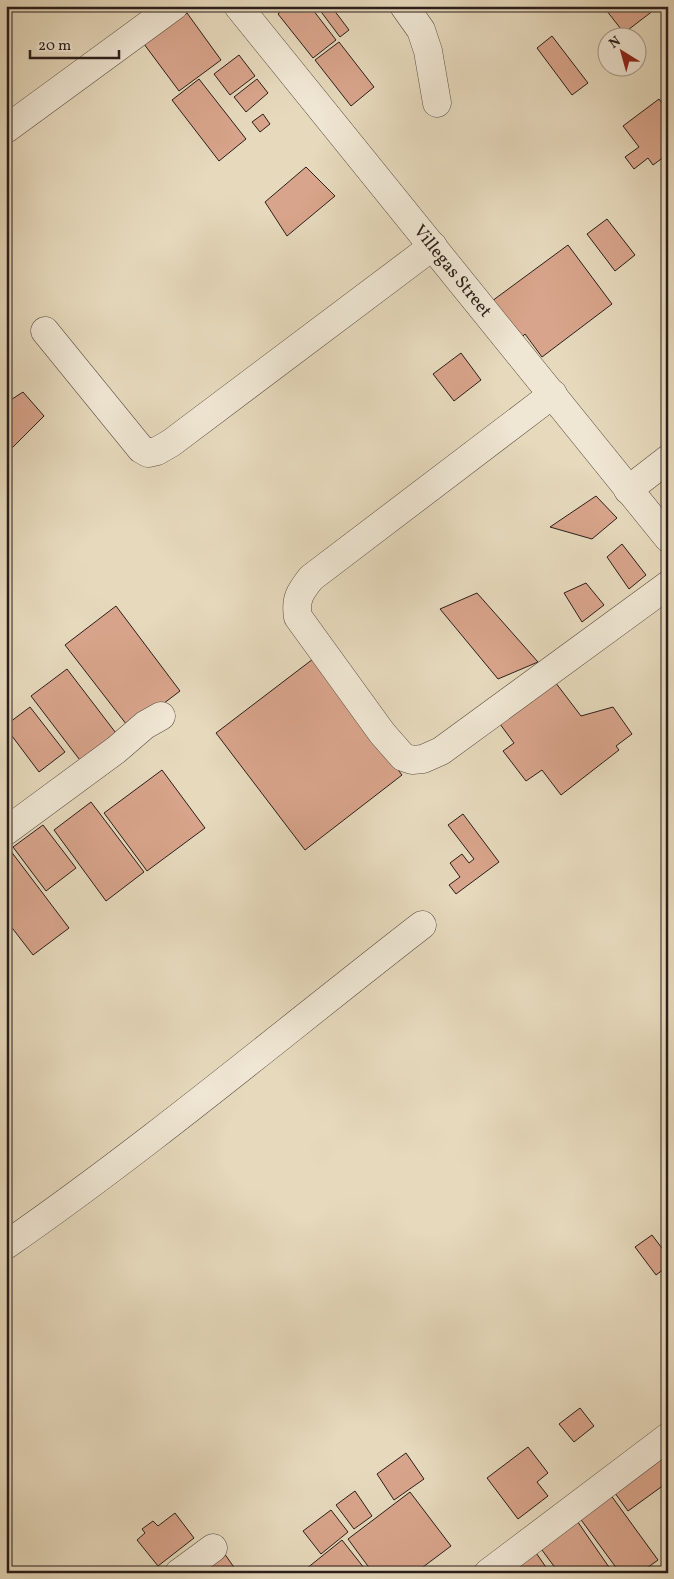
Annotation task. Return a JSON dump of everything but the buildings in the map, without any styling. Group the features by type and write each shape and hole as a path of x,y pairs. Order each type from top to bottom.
{"street":[{"path":"6,129 174,6"},
{"name":"Villegas Street","path":"238,6 668,538"},
{"path":"404,6 421,30 428,51 437,104"},
{"path":"45,331 140,449 148,453 157,451 170,443 433,246"},
{"path":"553,394 311,578 301,591 296,605 298,618 382,733 402,757 423,759 441,751 668,586"},
{"path":"628,490 668,459"},
{"path":"6,831 116,750 145,725 161,716"},
{"path":"6,1245 198,1103 422,925"},
{"path":"488,1573 668,1437"},
{"path":"179,1573 213,1548"}]}
